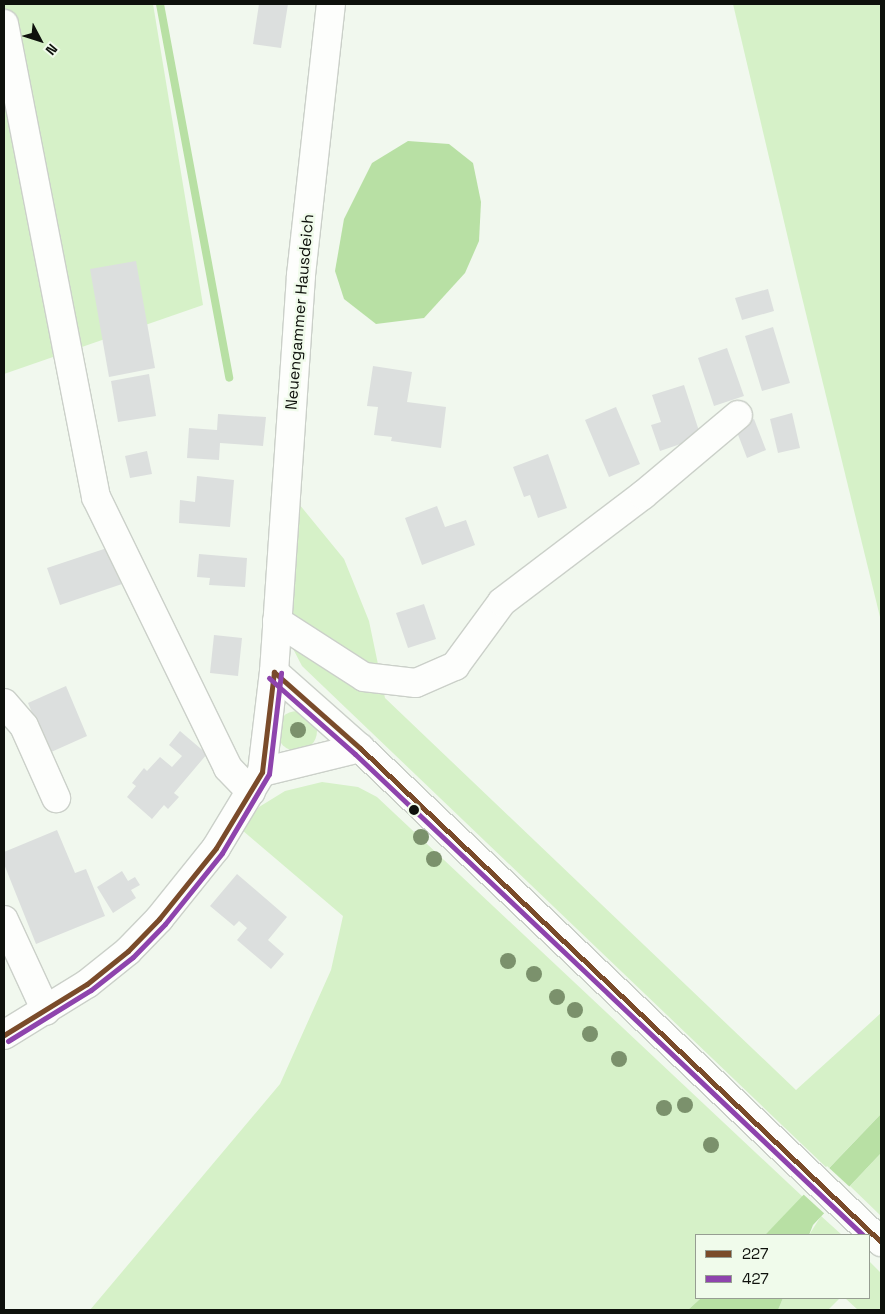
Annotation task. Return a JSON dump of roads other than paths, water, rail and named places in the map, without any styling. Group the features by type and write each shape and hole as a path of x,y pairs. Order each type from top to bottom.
{"street":[{"name":"Neuengammer Hausdeich","path":"4,1035 46,1011 87,984 128,951 160,919 216,848 257,782 274,672 301,275 331,4"},
{"path":"4,24 96,497 228,768 257,782 360,748"},
{"path":"277,621 364,677 416,683 455,666 502,602 643,494 738,415"},
{"path":"274,672 360,748 881,1242"},
{"path":"4,703 24,726 56,798"},
{"path":"4,920 46,1011"}],"waterway":[{"path":"160,4 229,378"}]}
